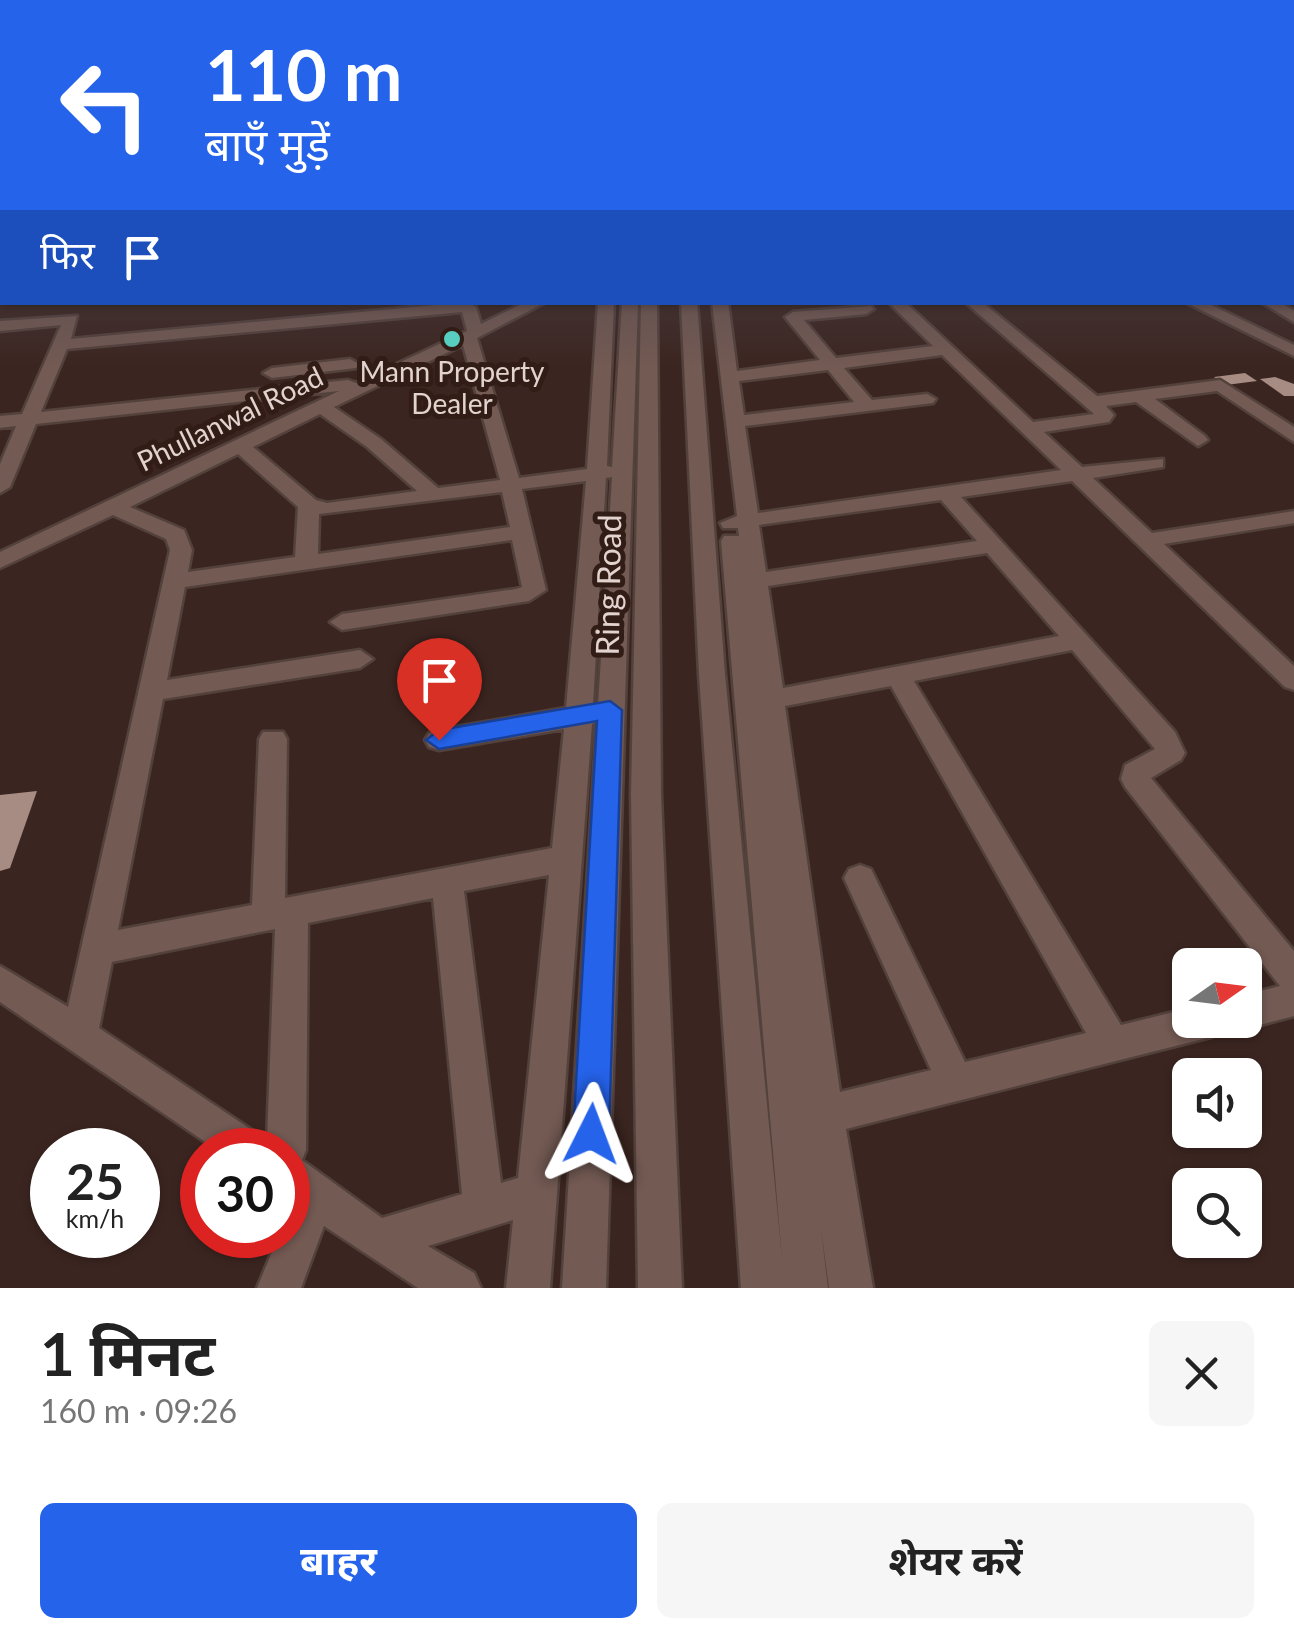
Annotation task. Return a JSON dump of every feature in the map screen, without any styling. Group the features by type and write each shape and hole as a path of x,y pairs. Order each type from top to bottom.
{"street":[{"path":"272,373 349,341 468,305 536,584 530,594 342,622"},
{"name":"Phullanwal Road","path":"0,562 321,407 348,389 533,305"},
{"path":"584,1288 610,710 604,575 609,472 606,305"},
{"path":"609,472 630,305"},
{"name":"Ring Road","path":"650,305 643,648 653,1145 660,1288"},
{"path":"689,305 713,694 764,1288"},
{"path":"706,305 739,522 758,702 788,1125 806,1288"},
{"path":"720,305 734,422 739,522"},
{"path":"867,406 793,317 863,306 899,305 1293,679"},
{"path":"976,305 1105,415 1027,429"},
{"path":"1198,305 1294,351"},
{"path":"0,326 75,311"},
{"path":"0,487 75,311"},
{"path":"60,345 349,341"},
{"path":"0,422 348,389 349,341"},
{"path":"729,376 943,350"},
{"path":"1093,402 1220,385 1294,436"},
{"path":"1140,396 1198,440"},
{"path":"734,422 926,399"},
{"path":"321,407 374,442 434,495"},
{"path":"239,445 309,505 327,509 609,472"},
{"path":"739,522 1156,462"},
{"path":"946,494 1170,746 1167,759 1135,772 1134,779 1294,977"},
{"path":"306,563 309,505"},
{"path":"80,1034 95,950 155,692 181,550 176,535 111,506"},
{"path":"1148,540 1294,517"},
{"path":"176,581 523,532"},
{"path":"746,584 994,545"},
{"path":"528,1288 540,1192 578,716 604,575"},
{"path":"758,702 1078,642"},
{"path":"155,692 360,659"},
{"path":"898,676 1114,1045"},
{"path":"758,702 851,1288"},
{"path":"439,740 610,710"},
{"path":"274,740 285,1128"},
{"path":"95,950 567,858"},
{"path":"860,878 956,1084"},
{"path":"447,879 484,1211"},
{"path":"0,982 219,1128"},
{"path":"1262,1007 1294,999"},
{"path":"788,1125 1172,1030"},
{"path":"310,1190 377,1240 459,1288"},
{"path":"377,1240 540,1192"},
{"path":"279,1288 286,1258"}],"building":[{"path":"1245,373 1257,381 1226,385 1214,377"},
{"path":"1275,377 1294,384 1294,396 1284,396 1260,379"},
{"path":"37,791 10,868 0,871 0,795"}],"place":[{"name":"Mann Property Dealer","path":"452,339"}],"route":[{"path":"439,740 610,710 591,1134"}]}
